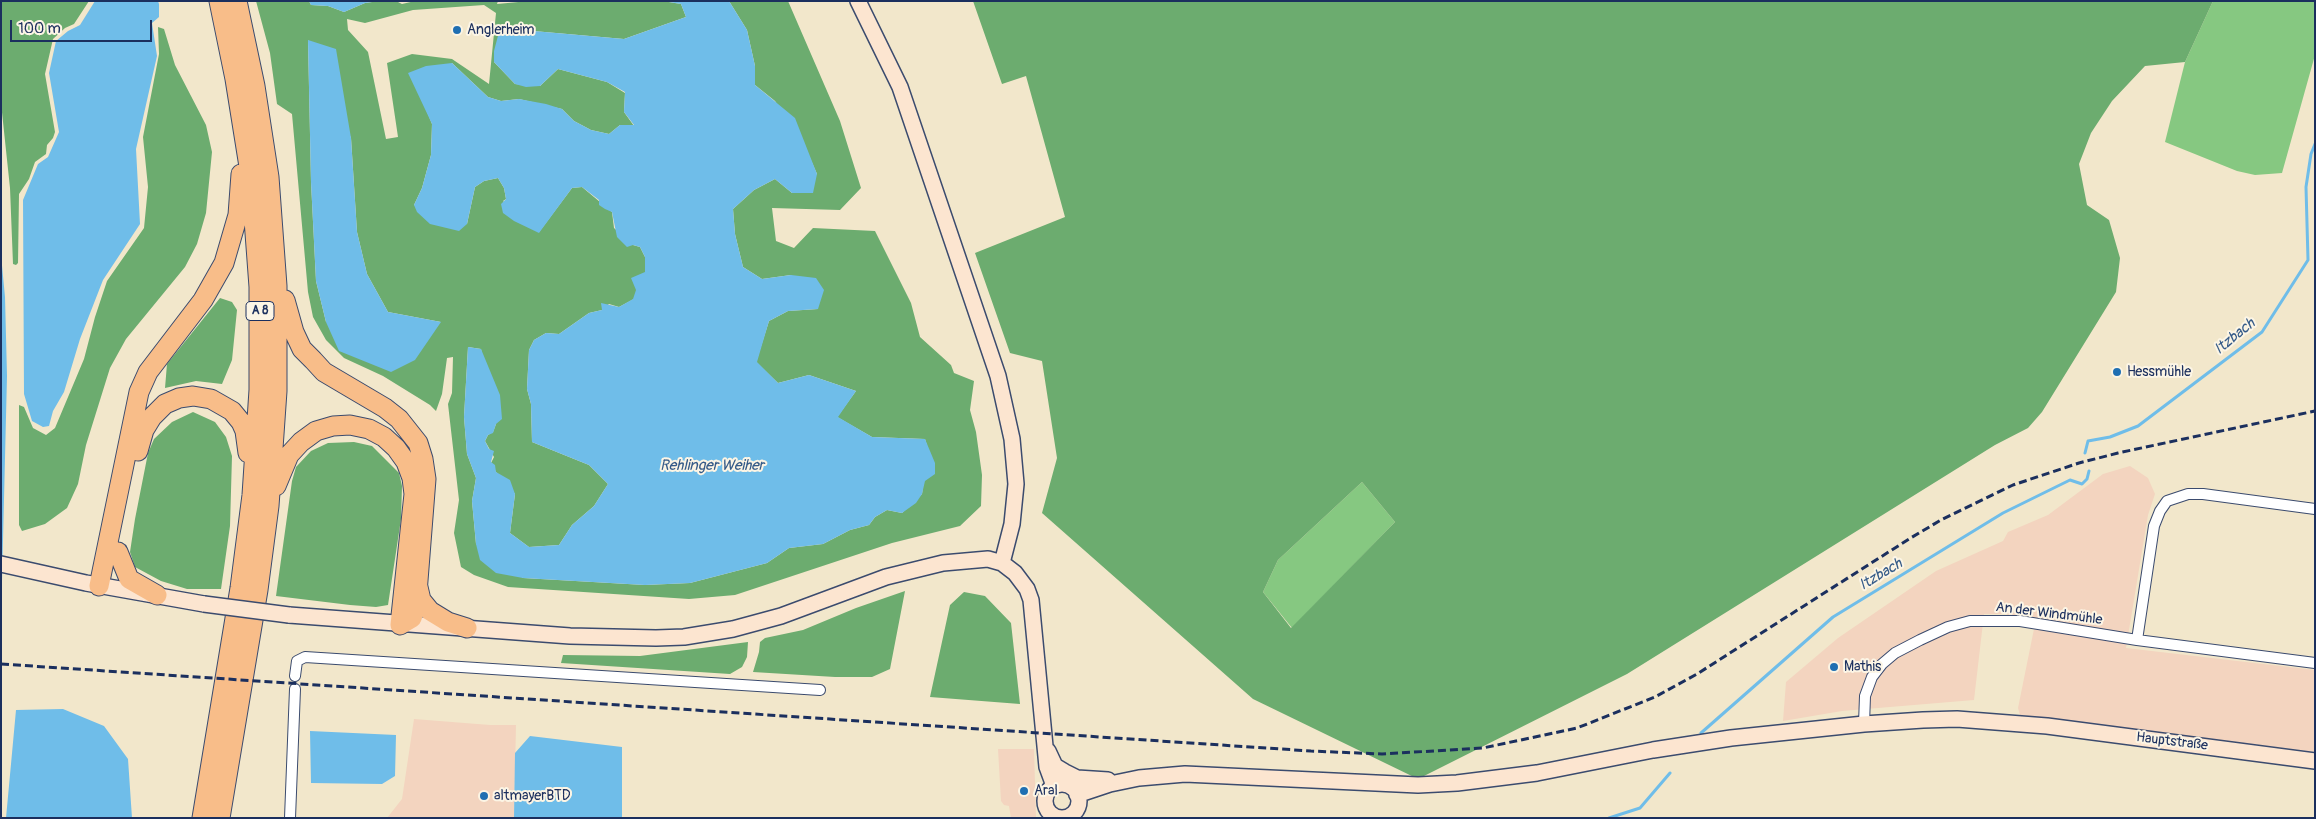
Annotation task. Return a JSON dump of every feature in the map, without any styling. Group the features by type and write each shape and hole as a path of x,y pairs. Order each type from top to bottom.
{"highway":[{"name":"A 8","path":"202,818 233,635 252,495 259,390 259,287 252,188 244,127 219,1"},
{"name":"A 8","path":"220,818 251,638 269,506 277,391 275,239 262,124 237,1"},
{"path":"99,586 139,392 148,372 212,286 224,263 232,239 239,206 244,127"},
{"path":"275,239 288,315 302,349 324,372 399,419 418,443 424,459 426,479 416,606 412,618 400,625"},
{"path":"99,586 108,583 114,578 141,437 152,417 172,400 193,396 211,399 226,406 237,416 247,441 252,495"},
{"path":"269,506 289,455 301,442 316,431 333,426 350,425 368,429 384,437 396,448 406,462 412,478 414,494 400,625"},
{"path":"118,552 129,579 157,595"},
{"path":"418,584 422,600 430,611 448,622 467,628"}],"main road":[{"path":"858,1 900,87 998,376 1012,439 1016,484 1012,524 1002,563"},
{"path":"1,564 99,586 204,604 289,615 400,625 578,636 656,638 733,629 771,619 886,576 943,563 988,559 1002,563 1015,573 1027,589 1031,600 1047,768 1054,786"},
{"name":"Hauptstraße","path":"1132,780 1185,774 1221,774 1377,784 1457,784 1537,773 1653,750 1731,738 1864,724 1957,719 2028,724 2315,760"},
{"path":"1046,743 1050,758 1055,766 1077,778 1132,780"},
{"path":"1077,795 1110,784 1132,780"},
{"path":"1065,784 1074,790 1077,795 1077,806 1070,815 1059,818 1049,812 1045,800 1049,789 1065,784"}],"street":[{"path":"2137,640 2154,526 2160,511 2167,501 2188,494 2196,494 2315,509"},
{"name":"An der Windmühle","path":"1864,724 1865,696 1872,677 1882,664 1895,654 1948,627 1970,621 2020,621 2137,640 2315,663"},
{"path":"295,676 298,661 305,657 820,690"},
{"path":"290,818 295,689"}],"shaded area":[{"path":"2130,466 2148,478 2155,494 2148,515 2126,648 2315,670 2315,752 2020,715 2018,708 2036,619 2004,614 1984,614 1974,700 1842,711 1783,721 1786,682 1838,638 1936,571 2003,541 2008,532 2048,515 2103,474"},
{"path":"414,719 490,725 516,725 514,818 387,818 402,799"},
{"path":"998,749 1034,749 1036,818 1011,818 1009,806 1004,805 1001,801"}],"green space":[{"path":"1,1 89,1 74,24 65,28 53,39 45,74 55,132 47,145 46,154 35,162 29,179 19,194 18,263 16,265 13,264 10,188 1,103"},
{"path":"256,1 309,1 311,5 328,6 344,12 365,3 379,1 396,1 402,4 415,1 498,1 497,4 529,1 663,1 681,4 686,17 624,39 522,30 499,32 494,62 515,84 540,86 558,69 607,82 625,93 624,112 634,126 620,125 609,134 591,130 574,121 562,109 519,99 501,101 488,97 452,63 426,109 432,124 431,155 422,188 414,205 467,224 475,187 484,181 498,178 504,188 506,199 503,201 539,232 572,188 582,187 612,212 614,228 633,245 640,247 645,257 645,273 634,299 619,307 609,304 602,310 589,313 559,334 546,333 534,340 529,350 527,389 531,404 532,442 589,465 608,484 594,506 572,525 559,545 529,547 510,533 515,494 496,472 491,463 494,457 485,441 488,435 493,432 496,424 481,349 468,347 464,417 467,454 476,478 472,501 476,544 523,578 645,585 690,583 767,563 789,548 823,544 850,530 869,525 875,517 887,510 902,513 922,494 928,449 925,439 872,437 837,417 856,391 809,375 778,383 756,362 769,321 788,311 818,309 791,275 762,279 743,267 735,234 733,209 754,190 775,179 792,193 817,174 806,149 775,101 755,85 755,66 747,30 729,1 788,1 840,121 861,188 840,210 772,208 776,241 794,248 813,228 875,231 911,303 920,337 951,365 954,373 974,381 970,410 976,432 982,475 981,506 960,526 892,543 735,595 689,599 508,587 474,575 461,567 454,533 459,500 448,404 452,393 453,357 447,358 442,394 436,411 430,405 383,376 344,358 326,340 313,317 308,292 292,114 277,104 270,53","holes":["484,5 496,13 489,84 452,59 412,54 387,63 398,137 386,139 368,52 348,30 347,19 365,23 413,10","308,40 351,138 357,232 367,274 388,312 441,322 326,322 316,281 311,182"]},
{"path":"973,1 2213,1 2185,62 2145,66 2112,101 2091,133 2079,164 2087,205 2109,220 2120,258 2116,292 2042,412 2028,428 1995,445 1627,674 1418,779 1253,699 1042,513 1057,458 1042,361 1010,353 975,253 1065,217 1026,76 1002,84","holes":["1362,482 1395,522 1291,628 1263,592 1278,560"]},
{"path":"2213,1 2315,1 2315,55 2282,173 2255,175 2237,171 2165,142 2185,62"},
{"path":"158,27 164,29 175,65 206,125 212,152 206,213 197,244 185,267 126,339 110,368 86,445 78,484 67,508 45,524 22,531 19,525 19,405 24,407 33,428 46,435 55,428 84,359 107,281 144,228 148,187 143,137 159,54"},
{"path":"220,298 232,302 237,310 232,360 222,384 196,381 165,388 167,364"},
{"path":"193,412 215,422 226,437 232,456 230,526 221,589 187,589 161,581 135,567 130,552 148,453 154,439 172,422"},
{"path":"354,442 372,446 399,473 402,486 401,519 388,605 376,607 350,605 276,596 292,481 296,467 311,451 328,443"},
{"path":"1362,482 1395,522 1292,628 1263,592 1278,560"},
{"path":"905,591 890,669 872,677 835,677 753,672 760,642 765,638 803,630 856,608"},
{"path":"964,592 985,596 1011,623 1020,704 930,697 950,605"},
{"path":"748,642 747,657 742,667 730,674 561,663 563,655 640,656"}],"water":[{"path":"95,1 158,1 159,4 159,17 152,23 157,56 136,149 140,224 103,280 80,339 64,392 53,411 49,426 43,427 32,421 24,394 23,200 38,164 48,157 59,132 49,73 56,41 68,31 80,25"},
{"path":"309,1 379,1 365,3 344,12 328,6 311,5"},
{"name":"Rehlinger Weiher","path":"663,1 729,1 747,30 755,66 755,85 795,118 817,174 813,193 792,193 775,179 754,190 733,209 735,234 743,267 762,279 791,275 816,278 824,290 818,309 788,311 769,321 757,362 778,383 809,375 856,391 838,417 872,437 925,439 935,463 935,474 925,481 922,494 916,503 902,513 887,510 875,517 869,525 850,530 823,544 789,548 767,563 690,583 645,585 523,578 496,573 480,560 476,544 472,501 476,478 467,454 464,417 468,347 481,349 500,395 502,419 496,424 493,433 488,435 485,441 489,449 494,451 491,462 495,465 496,472 510,480 515,494 510,533 529,547 559,545 572,525 594,506 608,484 589,465 532,442 531,404 527,389 529,350 534,340 546,333 559,334 589,313 602,310 601,303 619,307 633,299 636,290 631,278 645,272 645,257 640,247 633,245 627,247 617,237 612,212 599,205 599,200 582,187 572,188 539,233 514,221 503,213 501,204 506,199 504,188 498,178 484,181 475,187 467,224 459,231 430,224 417,212 414,205 422,188 431,155 432,124 408,73 426,66 452,63 488,97 501,101 519,99 546,104 562,109 574,121 591,130 609,134 620,125 634,125 624,112 625,92 607,82 558,69 540,86 526,87 515,84 494,62 494,51 499,32 522,30 624,39 686,17 681,4"},
{"path":"308,40 336,49 351,138 357,232 367,274 388,312 441,322 415,360 391,372 339,351 326,322 316,281 311,182"},
{"path":"1,255 5,297 7,376 1,622"},
{"path":"63,709 104,726 128,759 132,818 6,818 16,710"},
{"path":"310,731 396,735 395,776 382,784 311,783"},
{"path":"530,736 622,747 622,818 514,818 515,753"}],"waterway":[{"name":"Itzbach","path":"2085,453 2088,441 2110,437 2138,426 2262,332 2308,260 2306,187 2311,154 2315,144"},
{"name":"Itzbach","path":"1701,733 1833,617 2003,513 2070,480 2082,484 2087,479 2089,471"},
{"name":"Itzbach","path":"1609,818 1640,808 1670,773"}],"railway":[{"path":"1,664 1311,751 1382,754 1483,748 1577,728 1655,697 1697,674 1941,520 2013,485 2079,463 2118,453 2315,411"}],"place":[{"name":"Anglerheim","path":"457,30"},
{"name":"Hessmühle","path":"2117,372"},
{"name":"Mathis","path":"1834,667"},
{"name":"Aral","path":"1024,791"},
{"name":"altmayerBTD","path":"484,796"}]}
